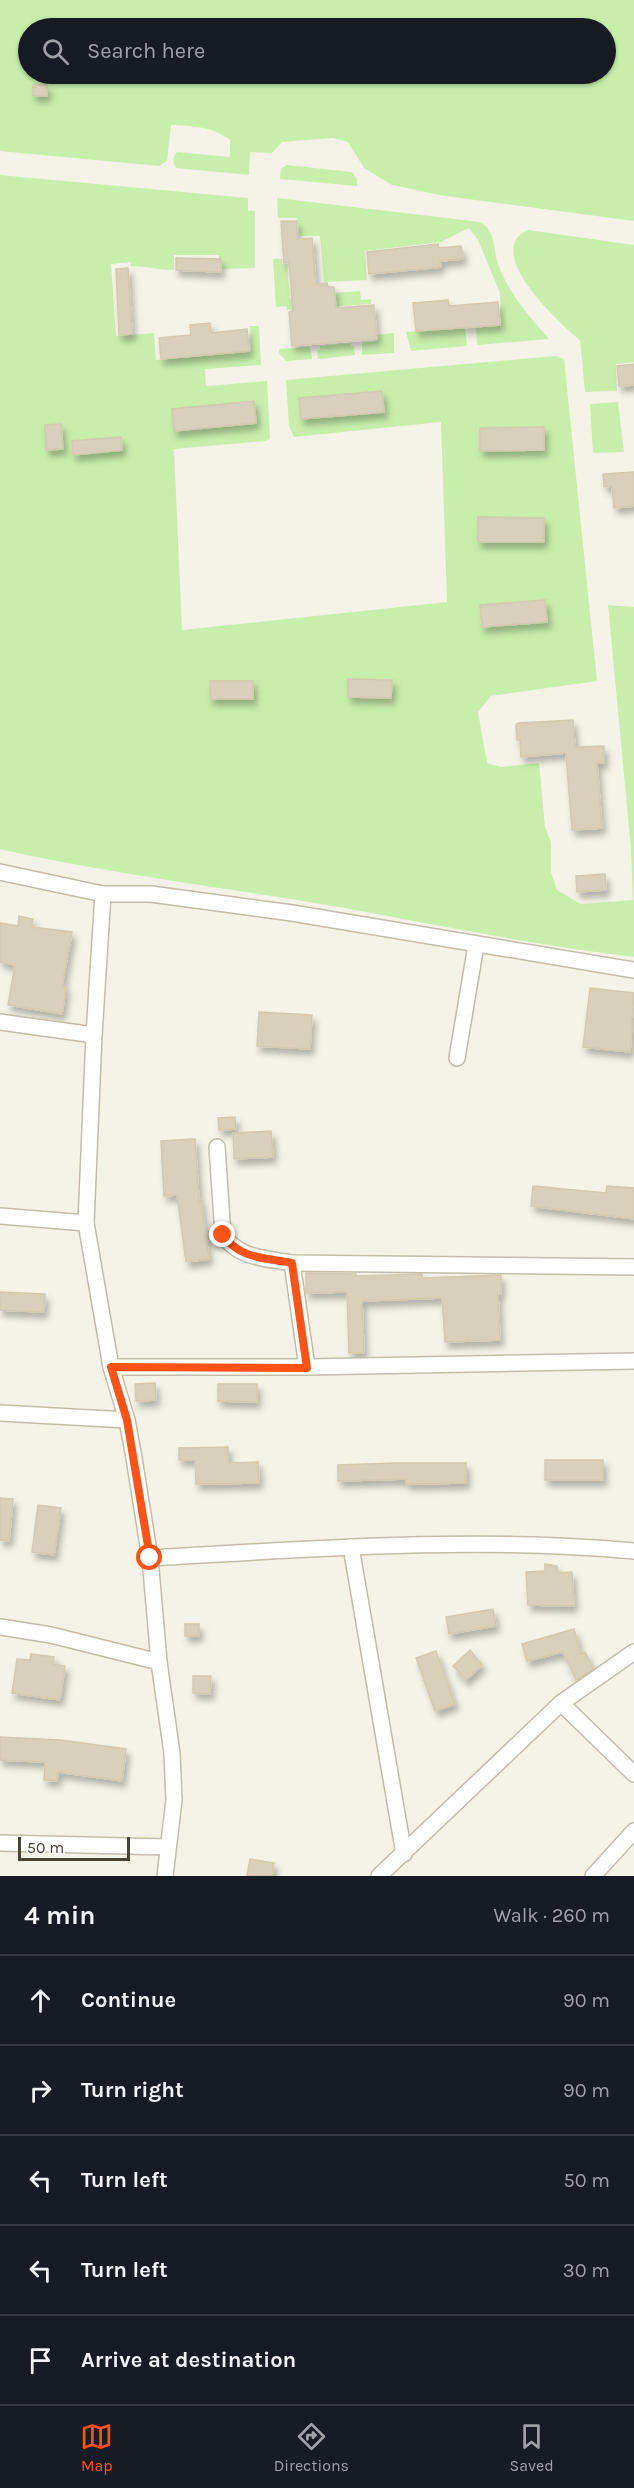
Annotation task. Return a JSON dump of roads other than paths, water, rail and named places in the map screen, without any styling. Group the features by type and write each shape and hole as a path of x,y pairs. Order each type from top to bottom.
{"street":[{"path":"0,873 103,894 151,894 292,913 634,970"},
{"path":"103,894 86,1223 111,1367 127,1420 150,1558 159,1662 172,1753 174,1800 165,1876"},
{"path":"457,1058 476,945"},
{"path":"0,1023 94,1035"},
{"path":"217,1147 223,1235 239,1252 292,1263 634,1267"},
{"path":"0,1216 86,1223"},
{"path":"292,1263 307,1368"},
{"path":"111,1367 307,1368 634,1361"},
{"path":"0,1413 127,1420"},
{"path":"150,1558 351,1547 573,1545 634,1551"},
{"path":"351,1547 404,1854"},
{"path":"0,1627 51,1635 159,1662"},
{"path":"379,1876 561,1703 634,1652"},
{"path":"561,1703 634,1774"},
{"path":"593,1876 634,1831"},
{"path":"0,1843 168,1847"}]}
